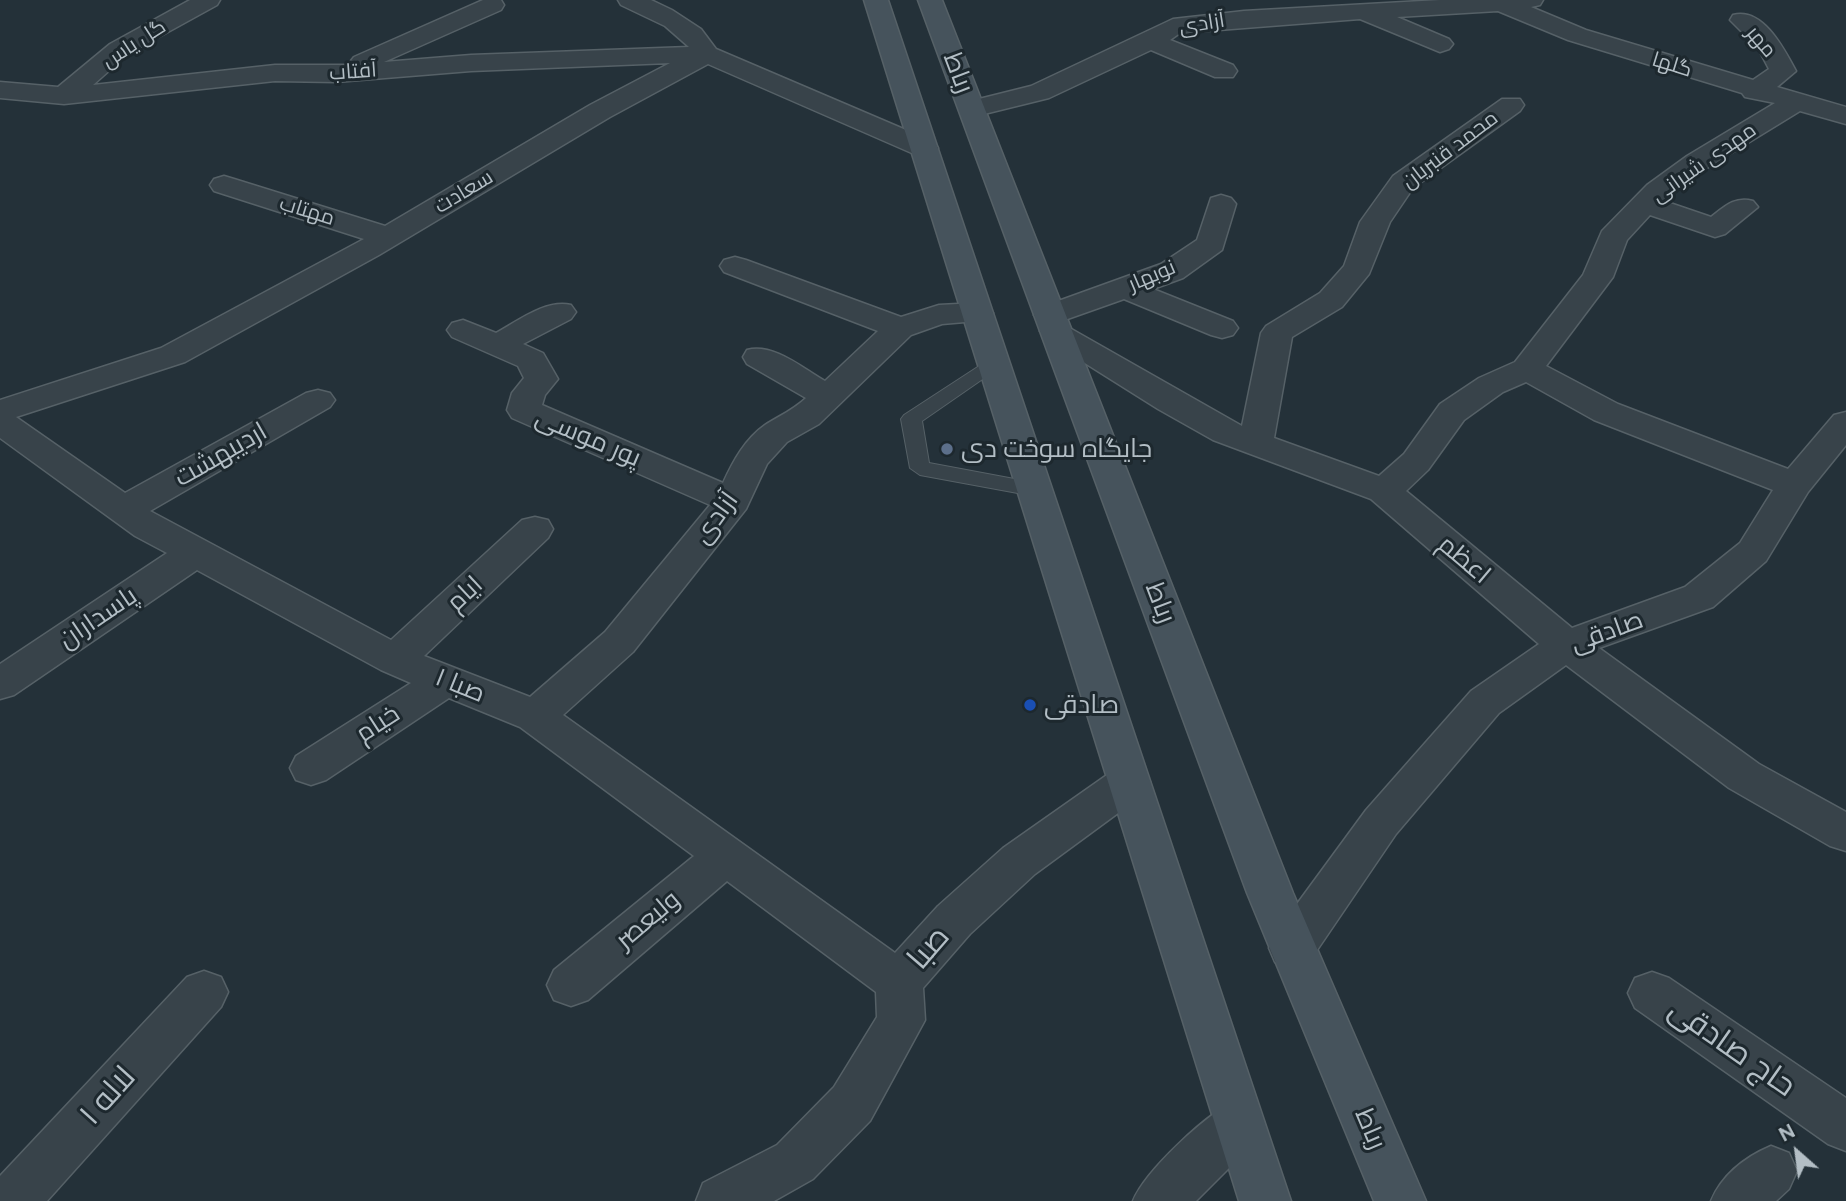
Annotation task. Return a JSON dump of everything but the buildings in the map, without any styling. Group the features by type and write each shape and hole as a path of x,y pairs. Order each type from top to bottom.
{"main road":[{"name":"رباط","path":"876,0 1265,1201"},
{"name":"رباط","path":"930,0 1292,948 1400,1201"}],"street":[{"name":"گل یاس","path":"64,96 119,50 208,0"},
{"path":"630,0 670,17 697,36 707,54 924,148"},
{"path":"1173,26 1181,20 1178,4 1185,0"},
{"name":"آزادی","path":"972,110 1040,92 1151,41 1173,26 1356,5 1501,4 1531,0"},
{"name":"گلها","path":"1501,4 1577,35 1754,91 1846,116"},
{"path":"336,74 492,5"},
{"path":"1356,5 1440,44"},
{"name":"مهر","path":"1742,20 1769,44 1783,71 1754,91"},
{"path":"1151,41 1224,71"},
{"name":"آفتاب","path":"0,90 64,96 275,74 336,74 471,63 707,54"},
{"name":"سعادت","path":"0,411 173,355 389,237 600,111 707,54"},
{"name":"مهدی شیرانی","path":"1384,491 1416,462 1452,412 1491,385 1527,369 1598,277 1613,237 1645,204 1697,162 1796,102"},
{"name":"محمد قنبریان","path":"1256,442 1278,333 1331,300 1358,268 1375,222 1403,182 1511,105"},
{"name":"مهتاب","path":"225,185 389,237"},
{"name":"نوبهار","path":"1053,323 1124,288 1172,271 1211,244 1221,204"},
{"path":"1645,204 1715,228 1743,207"},
{"path":"735,266 900,328"},
{"path":"1124,288 1222,328"},
{"path":"497,345 560,312"},
{"name":"آزادی","path":"536,716 619,642 733,501 751,460 775,434 807,415 900,328 939,315 977,313"},
{"name":"اعظم","path":"1053,323 1170,402 1225,432 1384,491 1566,645 1744,776 1846,833"},
{"name":"پور موسی","path":"463,330 531,360 541,379 529,393 524,410 733,501"},
{"path":"759,357 827,396"},
{"path":"1527,369 1606,412 1794,485"},
{"name":"اردیبهشت","path":"124,510 318,400"},
{"name":"صبا ۱","path":"0,422 148,527 395,660 536,716 899,982"},
{"name":"صادقی","path":"1292,948 1381,822 1485,702 1566,645 1699,597 1753,552 1794,485 1846,423"},
{"name":"ایام","path":"395,660 535,529"},
{"name":"پاسداران","path":"0,684 196,552"},
{"name":"خیام","path":"311,768 446,680"},
{"name":"صبا","path":"722,1201 795,1162 852,1104 901,1020 899,982 954,920 1019,861 1129,782"},
{"name":"ولیعصر","path":"570,985 726,856"},
{"name":"لاله ۱","path":"12,1201 204,992"},
{"name":"حاج صادقی","path":"1652,993 1846,1127"},
{"path":"1159,1201 1239,1123"}],"lane":[{"path":"993,363 911,419 920,468 1034,489"}],"place":[{"name":"جایگاه سوخت دی","path":"947,449"},
{"name":"صادقی","path":"1030,705"}]}
